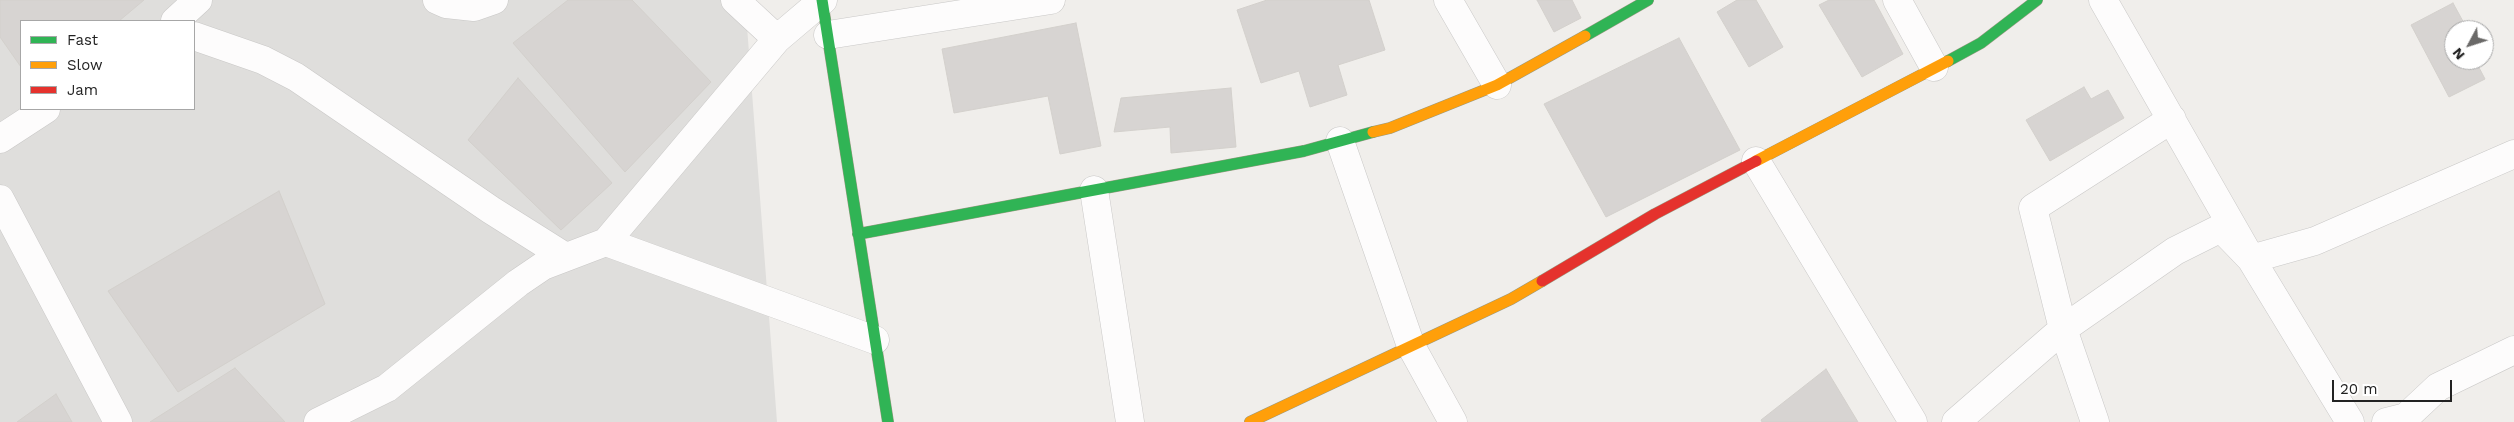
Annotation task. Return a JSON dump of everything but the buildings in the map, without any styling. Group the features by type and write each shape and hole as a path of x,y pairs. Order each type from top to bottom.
{"street":[{"path":"177,20 198,0"},
{"path":"437,0 446,4 474,7 494,0"},
{"path":"735,0 777,39"},
{"path":"318,422 387,388 518,283 564,256 606,242 777,39 822,0"},
{"path":"822,0 888,422"},
{"path":"828,35 1051,0"},
{"path":"1448,0 1497,85"},
{"path":"858,234 1295,152 1390,128 1497,85 1648,0"},
{"path":"1897,0 1934,67"},
{"path":"1250,422 1511,299 1655,214 1981,43 2037,0"},
{"path":"2103,0 2251,259 2350,422"},
{"path":"195,36 263,60 296,77 491,210 564,256"},
{"path":"0,139 44,110"},
{"path":"2095,422 2063,329 2033,208 2172,119"},
{"path":"1340,141 1411,346 1453,422"},
{"path":"2251,259 2315,241 2514,154"},
{"path":"1756,161 1913,422"},
{"path":"1094,190 1130,422"},
{"path":"0,199 118,422"},
{"path":"1956,422 2063,329 2175,251 2221,228 2251,259"},
{"path":"606,242 875,340"},
{"path":"2386,422 2406,417 2438,387 2514,350"}],"shaded area":[{"path":"0,0 745,0 777,422 0,422"}],"traffic: fast":[{"path":"822,0 888,422"},
{"path":"1585,36 1648,0"},
{"path":"1948,61 1981,43 2037,0"},
{"path":"858,234 1304,151 1373,132"}],"traffic: slow":[{"path":"1373,132 1390,128 1497,85 1585,36"},
{"path":"1756,161 1948,61"},
{"path":"1250,422 1511,299 1542,281"}],"traffic: jam":[{"path":"1542,281 1655,214 1756,161"}]}
